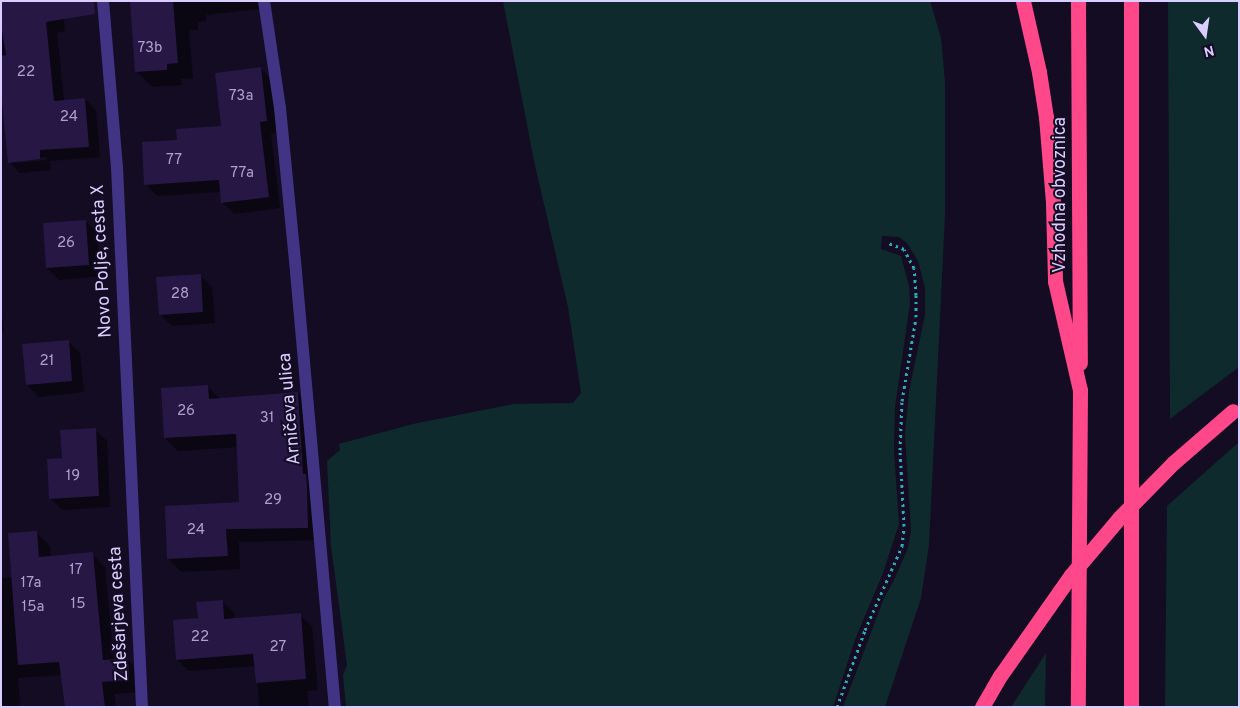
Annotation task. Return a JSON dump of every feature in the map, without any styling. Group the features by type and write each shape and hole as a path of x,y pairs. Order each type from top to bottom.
{"highway":[{"path":"1023,1 1040,72 1046,117 1053,203 1055,281 1080,390 1078,707"},
{"name":"Vzhodna obvoznica","path":"1078,1 1080,390"},
{"path":"1130,1 1131,707"},
{"path":"982,707 1000,676 1071,575 1120,517 1173,463 1236,409"}],"street":[{"name":"Novo Polje, cesta X","path":"103,1 117,177 132,519"},
{"name":"Arničeva ulica","path":"264,1 280,108 335,707"},
{"name":"Zdešarjeva cesta","path":"132,519 142,707"}],"path":[{"path":"837,707 866,630 902,546 904,526 900,450 902,401 916,317 916,296 914,268 904,249 888,243"}],"green space":[{"path":"503,1 930,1 941,38 945,82 945,215 929,545 921,598 885,707 843,707 884,598 908,548 911,531 905,435 909,391 925,315 925,288 918,261 907,243 899,237 882,236 881,249 901,256 909,286 910,303 895,407 894,450 899,524 883,573 856,637 833,707 346,707 343,675 347,665 331,546 327,461 340,450 339,444 413,424 514,404 573,403 581,393 568,307 534,161"},
{"path":"1168,1 1239,1 1239,367 1170,419"},
{"path":"1239,442 1239,707 1165,707 1167,506"},
{"path":"1046,653 1045,707 1011,707"}],"building":[{"path":"1,1 94,1 95,14 46,22 54,101 85,98 89,147 40,150 40,159 8,163 1,91 1,56 6,55 1,24"},
{"path":"130,1 173,1 178,63 167,64 167,70 135,72"},
{"path":"261,67 267,121 260,122 269,197 221,203 219,180 144,185 142,142 177,140 176,129 221,126 215,73"},
{"path":"86,220 89,265 46,268 43,223"},
{"path":"201,274 203,312 159,315 156,277"},
{"path":"69,340 72,381 26,385 22,344"},
{"path":"208,385 209,399 298,392 303,474 306,474 307,486 308,528 226,529 228,556 167,559 165,506 239,502 236,434 164,438 161,388"},
{"path":"96,428 99,496 49,499 47,459 62,458 60,430"},
{"path":"37,531 39,557 93,552 103,660 128,658 129,680 102,682 105,707 65,707 59,662 18,665 8,533"},
{"path":"223,600 224,619 301,613 306,679 256,683 253,654 176,660 173,620 198,618 196,602"}]}
